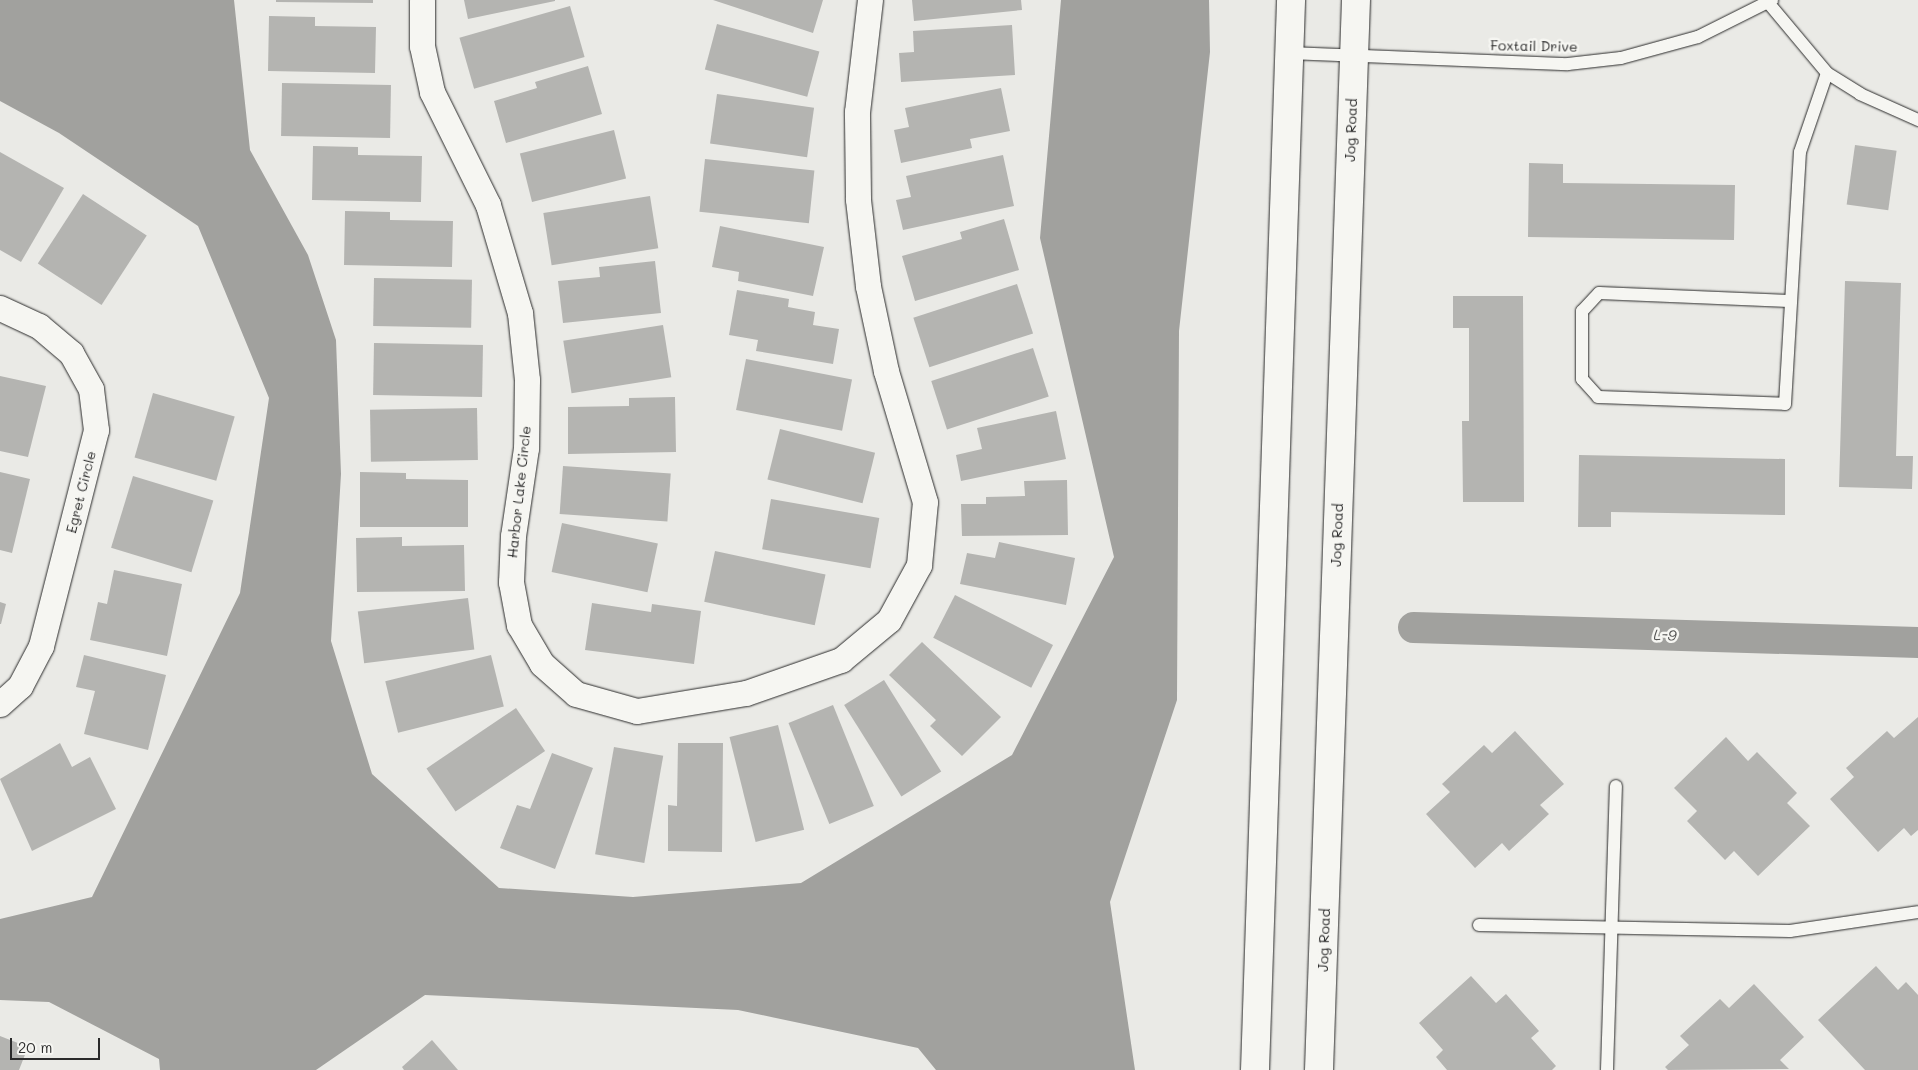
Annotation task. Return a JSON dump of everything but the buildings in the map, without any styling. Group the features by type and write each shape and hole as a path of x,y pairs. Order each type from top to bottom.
{"main road":[{"path":"1254,1070 1291,0"},
{"name":"Jog Road","path":"1319,1070 1356,0"}],"street":[{"name":"Harbor Lake Circle","path":"422,0 422,46 432,92 488,205 520,313 527,380 526,448 513,536 511,582 519,625 542,664 564,685 596,703 637,711 746,693 841,660 889,620 919,565 926,502 886,371 868,286 858,199 857,112 870,0"},
{"name":"Egret Circle","path":"0,308 39,326 71,353 91,389 96,430 41,646 20,686 0,704"}],"lane":[{"name":"Foxtail Drive","path":"1289,53 1568,64 1621,58 1698,37 1769,1 1827,73 1860,94 1918,120"},
{"path":"1790,301 1599,293 1582,311 1582,379 1598,397 1785,404 1800,152 1827,73"},
{"path":"1607,1070 1609,930 1616,786"},
{"path":"1479,925 1609,930 1790,931 1918,912"}],"shaded area":[{"path":"0,0 234,0 250,150 308,255 336,340 341,474 331,641 372,774 499,888 633,897 801,883 1012,755 1114,557 1040,238 1061,0 1209,0 1210,52 1179,331 1177,700 1110,902 1135,1070 936,1070 918,1048 738,1010 425,995 316,1070 160,1070 159,1059 49,1002 0,1000 0,919 92,897 240,593 269,398 198,226 59,133 0,101"}],"waterway":[{"name":"L-9","path":"1413,627 1918,642"}]}
